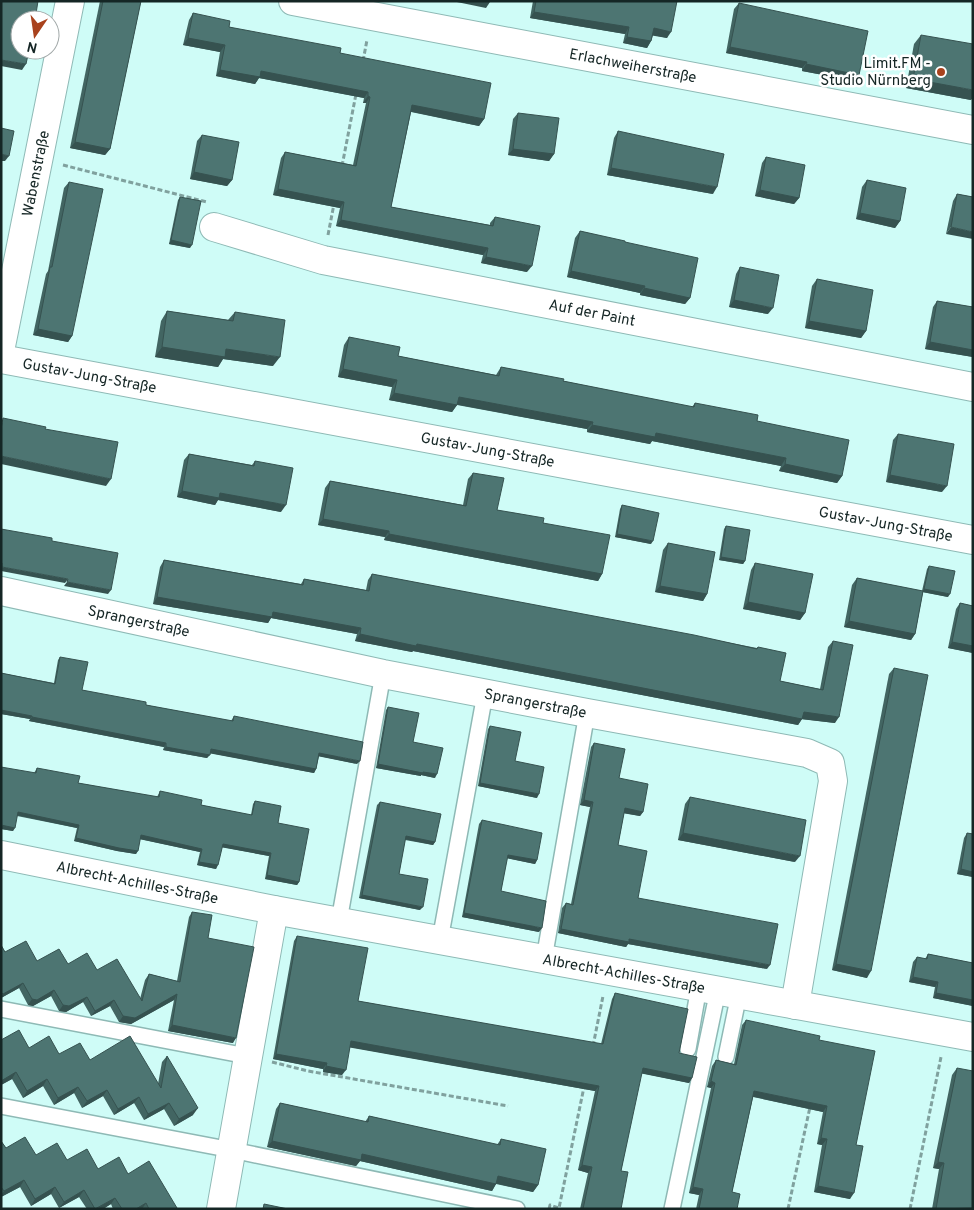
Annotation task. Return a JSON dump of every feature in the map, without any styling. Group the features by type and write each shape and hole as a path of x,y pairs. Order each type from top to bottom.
{"street":[{"name":"Wabenstraße","path":"1,346 70,1"},
{"name":"Erlachweiherstraße","path":"292,1 333,5 372,17 973,130"},
{"name":"Auf der Paint","path":"214,227 323,260 973,387"},
{"name":"Gustav-Jung-Straße","path":"1,359 973,540"},
{"name":"Sprangerstraße","path":"1,591 383,674 807,753 830,763 833,781 795,1005"},
{"name":"Albrecht-Achilles-Straße","path":"1,855 274,910 973,1037"},
{"path":"221,1209 274,910"}],"lane":[{"path":"339,921 383,674"},
{"path":"440,940 485,694"},
{"path":"544,959 587,713"},
{"path":"688,1049 719,990"},
{"path":"719,990 726,1057"},
{"path":"672,1209 719,990"},
{"path":"1,1009 247,1056"},
{"path":"1,1106 232,1150 518,1209"}],"path":[{"path":"362,66 372,17"},
{"path":"340,173 358,85"},
{"path":"40,158 207,202 214,227"},
{"path":"323,260 334,202"},
{"path":"592,1046 608,970"},
{"path":"910,1209 946,1032"},
{"path":"247,1056 308,1071 508,1106"},
{"path":"549,1209 550,1205 559,1208 585,1084"},
{"path":"788,1209 811,1105"}],"building":[{"path":"1,1 38,1 37,10 10,10 10,60 27,60 26,64 1,60"},
{"path":"103,1 141,1 110,149 75,142"},
{"path":"536,1 677,1 671,32 654,28 651,41 627,37 629,27 534,12"},
{"path":"739,3 868,31 859,75 806,64 807,62 730,47"},
{"path":"193,13 230,21 229,27 341,48 340,53 491,83 484,119 412,105 391,207 493,226 495,217 540,226 532,266 486,257 488,248 341,220 344,202 278,189 285,152 356,166 370,97 368,92 261,71 260,77 220,70 225,45 188,38"},
{"name":"Limit.FM - Studio Nürnberg","path":"921,35 973,44 973,90 913,79"},
{"path":"518,113 559,118 554,154 513,149"},
{"path":"1,128 14,131 9,156 1,154"},
{"path":"618,131 724,154 717,187 611,168"},
{"path":"202,135 239,142 232,180 194,172"},
{"path":"766,157 805,165 799,198 760,190"},
{"path":"867,180 906,188 900,221 860,213"},
{"path":"69,182 103,189 72,336 38,329"},
{"path":"957,194 973,197 973,232 951,227"},
{"path":"180,197 201,201 192,245 171,240"},
{"path":"580,231 698,258 690,298 644,288 645,286 571,271"},
{"path":"740,267 779,275 773,308 734,300"},
{"path":"817,279 873,290 866,331 809,321"},
{"path":"937,301 973,307 973,350 930,342"},
{"path":"167,311 233,321 235,312 285,320 280,357 226,349 225,357 162,347"},
{"path":"349,337 400,347 398,356 499,376 501,367 694,407 695,403 758,415 757,421 849,440 842,476 785,464 786,458 656,433 655,437 592,425 593,422 459,397 457,405 394,393 397,380 343,369"},
{"path":"3,418 46,427 45,429 118,442 111,479 1,456"},
{"path":"898,434 954,444 947,486 890,475"},
{"path":"189,454 254,466 255,461 293,468 286,505 220,493 219,498 182,491"},
{"path":"473,473 504,478 497,510 544,518 543,523 610,535 602,574 389,534 389,531 323,519 330,481 466,506"},
{"path":"622,505 659,513 653,541 617,534"},
{"path":"726,526 750,530 745,561 721,557"},
{"path":"1,529 52,538 52,541 118,553 111,590 67,582 68,579 2,567"},
{"path":"668,543 715,552 707,594 660,586"},
{"path":"164,560 303,585 304,579 369,591 372,574 694,635 757,649 758,647 786,653 780,681 823,690 833,641 853,645 839,717 804,712 802,719 417,644 416,646 360,634 361,628 273,612 272,617 157,597"},
{"path":"755,563 813,574 805,613 748,602"},
{"path":"929,566 955,571 950,594 924,589"},
{"path":"857,578 923,591 915,634 849,621"},
{"path":"960,603 973,606 973,646 952,642"},
{"path":"60,657 88,662 82,690 146,702 146,705 233,721 234,716 363,742 360,761 319,753 316,769 211,749 210,755 166,747 166,743 1,710 1,673 55,684"},
{"path":"894,668 928,675 871,971 836,964"},
{"path":"388,707 419,713 413,742 443,748 437,774 378,764"},
{"path":"490,726 521,732 515,761 544,767 539,794 480,783"},
{"path":"594,743 625,749 619,778 648,784 643,812 625,808 618,845 647,851 638,898 778,924 770,965 629,939 629,942 561,929 566,903 573,905 593,802 584,800"},
{"path":"1,767 36,773 37,768 80,776 78,783 159,797 160,791 202,800 201,805 252,815 255,801 281,806 278,823 309,829 299,882 267,875 271,853 223,844 218,865 199,862 202,849 141,835 138,851 119,848 76,838 79,825 18,812 15,828 1,825"},
{"path":"690,797 806,820 800,856 683,833"},
{"path":"380,802 441,814 435,842 406,836 399,874 428,879 423,907 362,895"},
{"path":"482,820 542,833 537,860 508,855 501,891 546,901 542,928 464,913"},
{"path":"967,833 973,834 973,872 961,869"},
{"path":"192,912 212,915 208,938 254,947 236,1038 172,1025 177,994 135,1018 123,1016 114,1000 95,1011 87,997 69,1006 63,1005 54,990 37,1000 32,999 23,983 3,994 1,992 1,945 5,952 26,941 37,961 59,949 68,964 87,953 97,970 117,959 142,1001 149,974 180,982"},
{"path":"297,936 368,948 358,1001 603,1044 615,993 688,1009 679,1053 697,1057 692,1078 643,1068 621,1171 628,1172 621,1209 583,1209 592,1167 582,1165 599,1086 351,1041 346,1070 326,1066 327,1063 276,1054"},
{"path":"928,954 973,963 973,1000 936,993 938,982 913,977 917,957 927,959"},
{"path":"746,1020 820,1036 819,1040 875,1051 856,1145 863,1146 854,1193 818,1186 827,1139 821,1138 827,1106 754,1091 732,1192 740,1194 737,1209 699,1209 703,1189 693,1187 715,1083 711,1081 716,1060 736,1065"},
{"path":"19,1030 29,1048 49,1036 59,1054 80,1043 90,1060 130,1036 161,1088 167,1056 198,1108 179,1119 169,1103 148,1114 139,1097 118,1109 107,1090 87,1101 78,1087 58,1098 47,1079 27,1091 16,1072 1,1081 1,1040"},
{"path":"957,1068 973,1071 973,1208 936,1209 944,1163 938,1162"},
{"path":"280,1103 368,1122 369,1116 500,1145 501,1139 546,1149 538,1185 498,1176 496,1184 362,1154 361,1160 272,1141"},
{"path":"25,1137 36,1155 57,1143 67,1160 87,1149 98,1169 119,1157 128,1174 149,1161 177,1208 149,1209 146,1203 136,1209 122,1209 115,1198 95,1209 84,1190 64,1202 55,1187 35,1199 24,1180 4,1191 1,1187 1,1141 6,1148"},
{"path":"264,1204 288,1209 263,1209"}],"place":[{"name":"Limit.FM - Studio Nürnberg","path":"941,72"}]}
